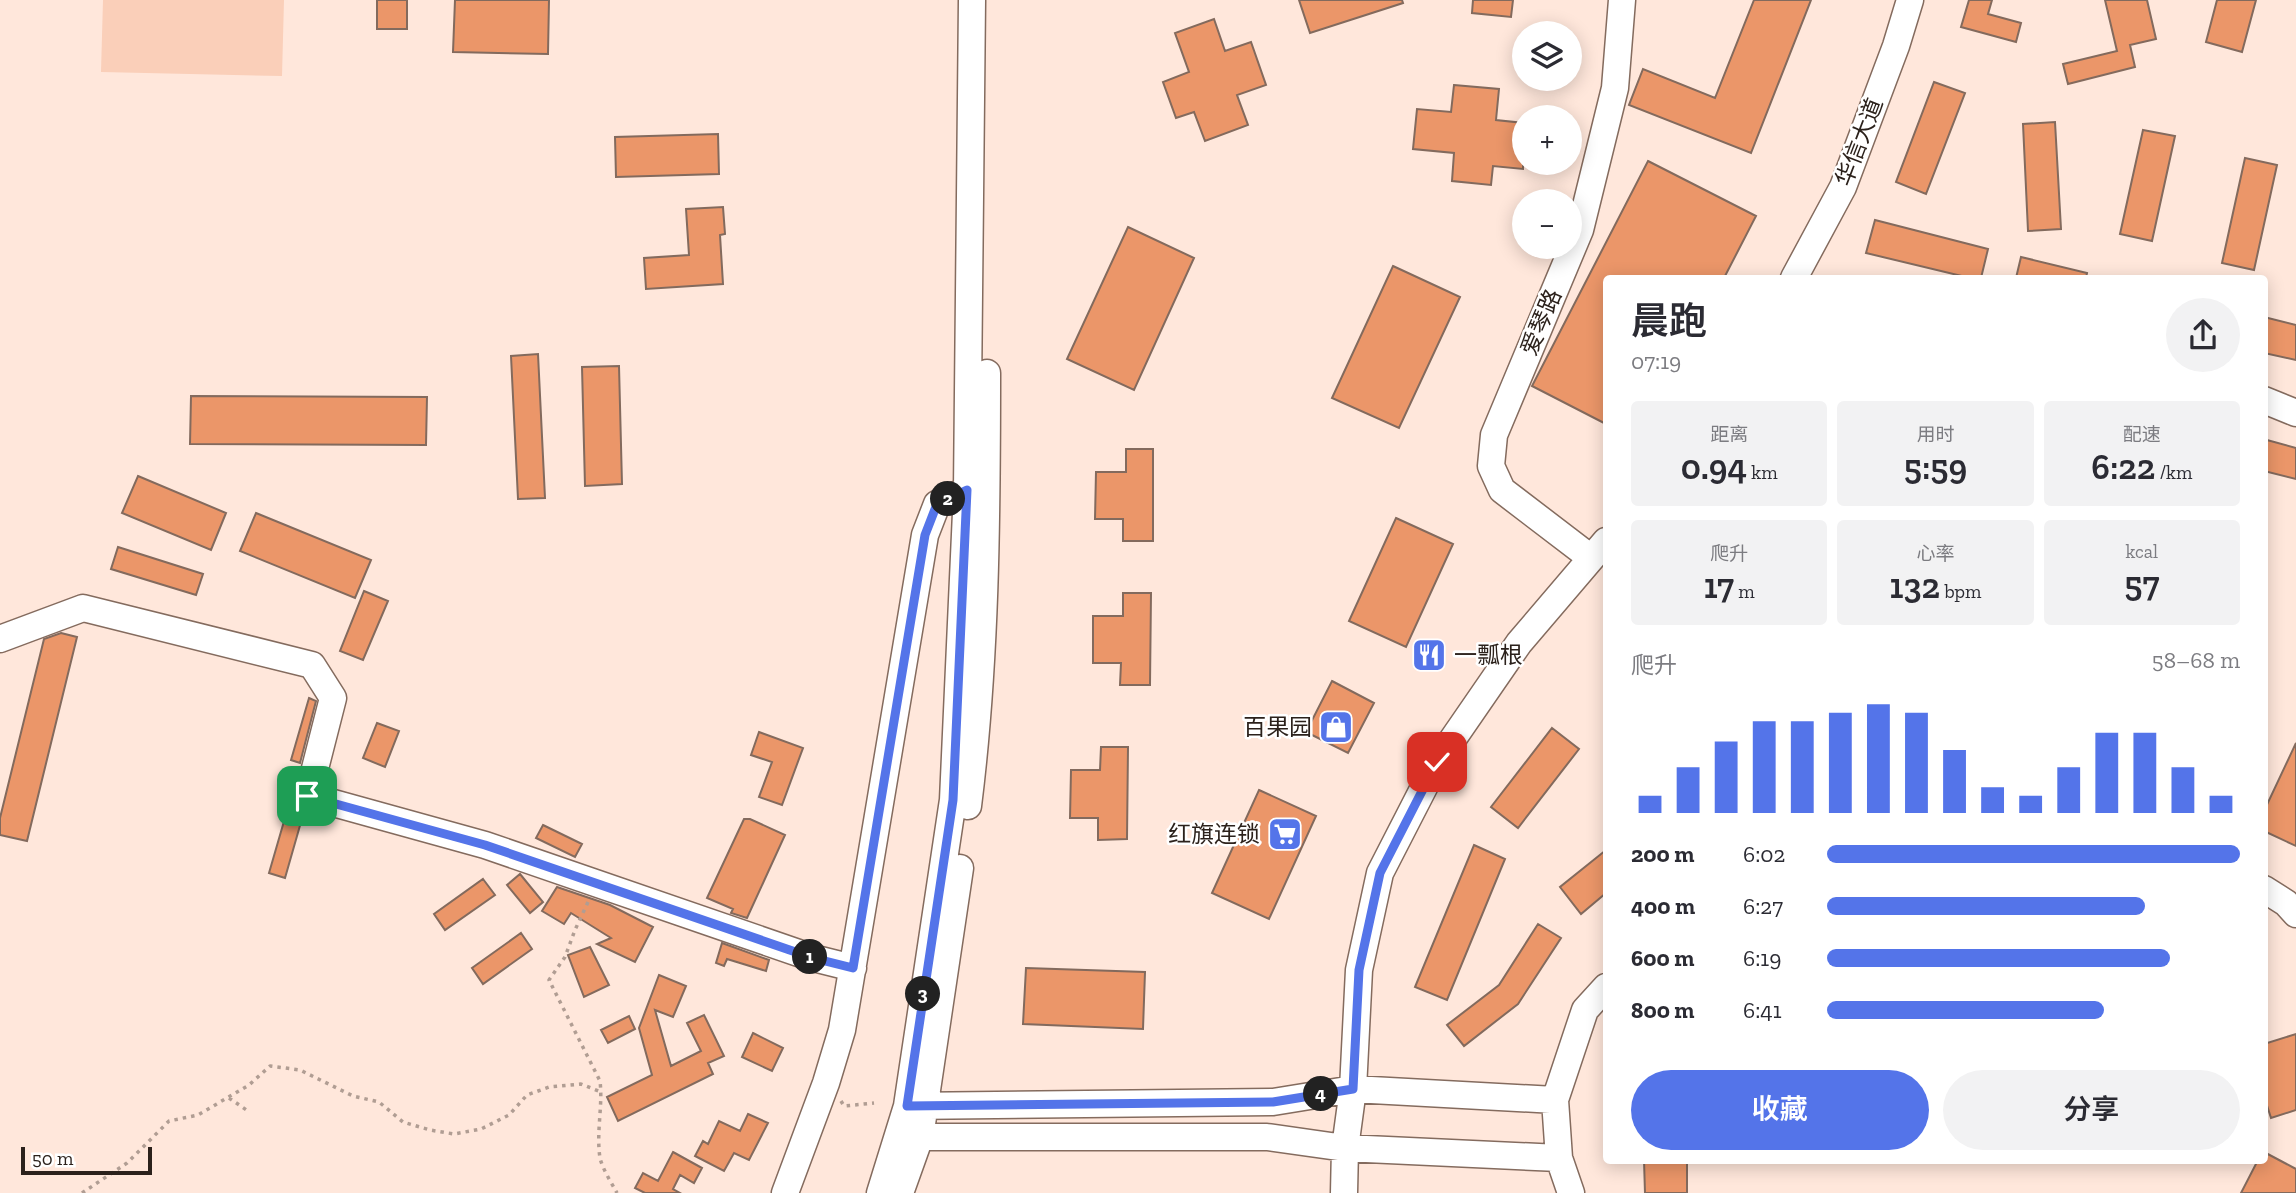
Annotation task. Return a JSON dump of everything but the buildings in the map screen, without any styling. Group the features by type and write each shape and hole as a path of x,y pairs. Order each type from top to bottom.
{"street":[{"path":"916,1106 953,800 967,490 972,0"},
{"path":"901,1193 909,1137 951,940 978,728 987,493 986,283 990,0"},
{"name":"爱琴路","path":"1599,550 1502,490 1491,466 1494,435 1580,230 1615,88 1622,0"},
{"name":"华信大道","path":"1803,275 1843,187 1896,46 1910,0"},
{"path":"2268,402 2296,413"},
{"path":"785,1193 826,1083 842,1030 925,535 937,504 967,490"},
{"path":"1344,1193 1359,970 1380,873 1437,762 1519,643 1599,550"},
{"path":"0,639 83,608 312,665 333,698 307,796 485,845 813,958 853,968"},
{"path":"2268,892 2286,903 2296,914"},
{"path":"1571,1193 1559,1158 1555,1100 1585,1010 1603,990"},
{"path":"916,1106 1273,1102 1353,1089 1555,1100"},
{"path":"909,1137 1266,1137 1345,1147 1559,1158"},
{"path":"880,1193 909,1137"}],"path":[{"path":"597,885 565,957 549,980 600,1081 598,1136 601,1161 617,1193"},
{"path":"82,1193 127,1163 169,1121 198,1115 249,1085 270,1066 300,1070 353,1096 379,1102 403,1122 454,1134 481,1129 509,1115 527,1095 549,1087 581,1084 601,1092"},
{"path":"826,1083 845,1105 874,1103"},
{"path":"229,1098 248,1111"}],"shaded area":[{"path":"103,0 284,0 282,76 101,72"}],"place":[{"name":"一瓢根","path":"1429,655"},
{"name":"百果园","path":"1336,727"},
{"name":"红旗连锁","path":"1285,834"}],"route":[{"path":"307,796 485,845 813,958 853,968 925,535 937,504 967,490 953,800 907,1106 1273,1102 1353,1089 1359,970 1380,873 1437,762"}]}
